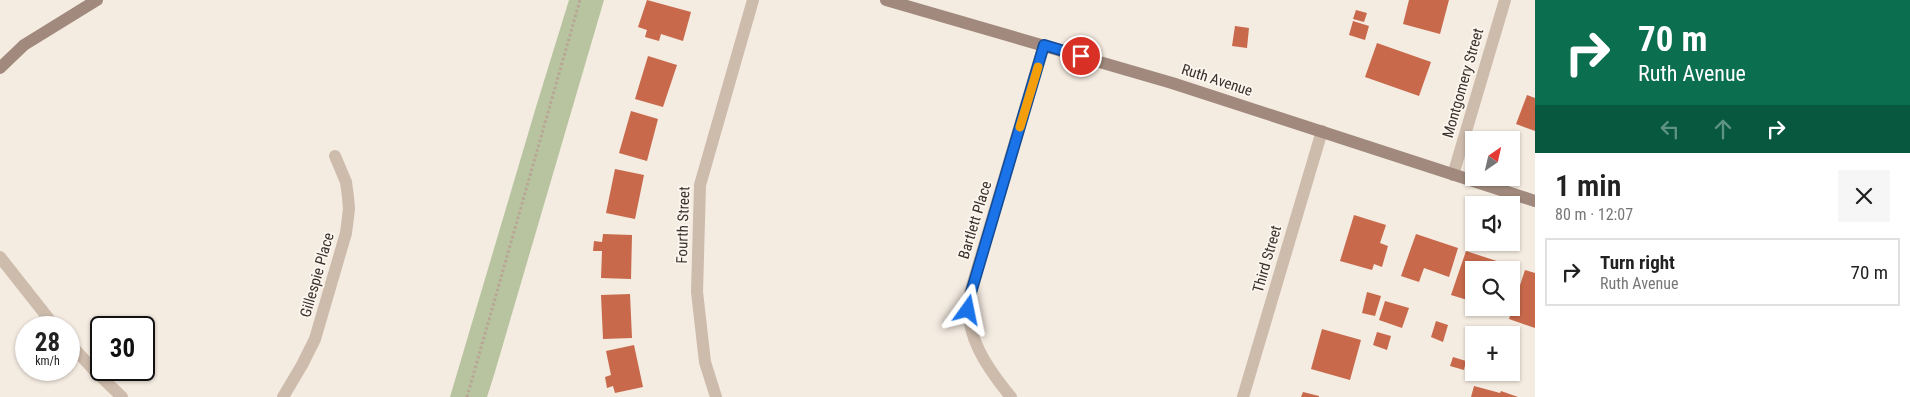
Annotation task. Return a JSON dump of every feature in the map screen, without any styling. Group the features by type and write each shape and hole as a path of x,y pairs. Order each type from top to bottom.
{"main road":[{"path":"0,68 24,45 97,0"},
{"name":"Ruth Avenue","path":"886,0 1172,82 1535,201"}],"street":[{"name":"Fourth Street","path":"716,397 705,362 697,292 700,185 753,0"},
{"name":"Montgomery Street","path":"1453,174 1504,0"},
{"name":"Bartlett Place","path":"1011,397 984,360 974,340 969,324 968,310 970,296 1044,45"},
{"name":"Third Street","path":"1243,397 1322,131"},
{"name":"Gillespie Place","path":"283,397 315,339 347,227 349,209 347,190 341,170 334,156"},
{"path":"0,257 47,316"},
{"path":"80,355 122,397"}],"path":[{"path":"467,397 580,0"}],"green space":[{"path":"569,0 604,0 494,375 487,397 450,397 536,107"}],"building":[{"path":"647,0 691,12 683,41 661,34 659,41 645,37 647,30 638,27"},
{"path":"1409,0 1449,0 1440,34 1403,24"},
{"path":"1356,10 1367,13 1364,22 1353,19"},
{"path":"1353,21 1369,26 1365,40 1349,35"},
{"path":"1235,26 1249,28 1247,48 1232,46"},
{"path":"1377,43 1431,62 1419,96 1365,77"},
{"path":"648,56 677,65 663,107 635,99"},
{"path":"1527,95 1535,98 1535,131 1516,124"},
{"path":"631,111 658,119 647,161 619,153"},
{"path":"615,169 644,175 635,219 606,213"},
{"path":"1354,215 1386,225 1380,243 1388,246 1382,267 1374,264 1372,270 1340,261"},
{"path":"603,234 632,235 631,279 601,278 602,251 593,251 594,241 602,242"},
{"path":"1416,234 1458,248 1449,277 1424,268 1419,282 1401,276"},
{"path":"1466,251 1497,261 1465,261 1465,299 1451,295"},
{"path":"1525,270 1535,273 1535,328 1509,319 1510,316 1520,316 1520,285"},
{"path":"1367,292 1381,296 1375,316 1362,313"},
{"path":"630,294 632,338 603,339 601,295"},
{"path":"1385,301 1409,308 1402,328 1379,320"},
{"path":"1436,321 1448,325 1443,342 1431,337"},
{"path":"1322,329 1361,340 1350,380 1311,369"},
{"path":"1377,332 1391,336 1387,350 1373,345"},
{"path":"634,345 643,387 615,393 613,386 607,388 605,377 611,375 606,351"},
{"path":"1453,357 1465,361 1464,370 1450,366"},
{"path":"1474,386 1500,393 1501,391 1518,397 1471,397"},
{"path":"1303,392 1319,396 1319,397 1301,397"}],"slow traffic":[{"path":"1020,127 1038,67"}],"route":[{"path":"968,310 970,296 1044,45 1081,56"}]}
